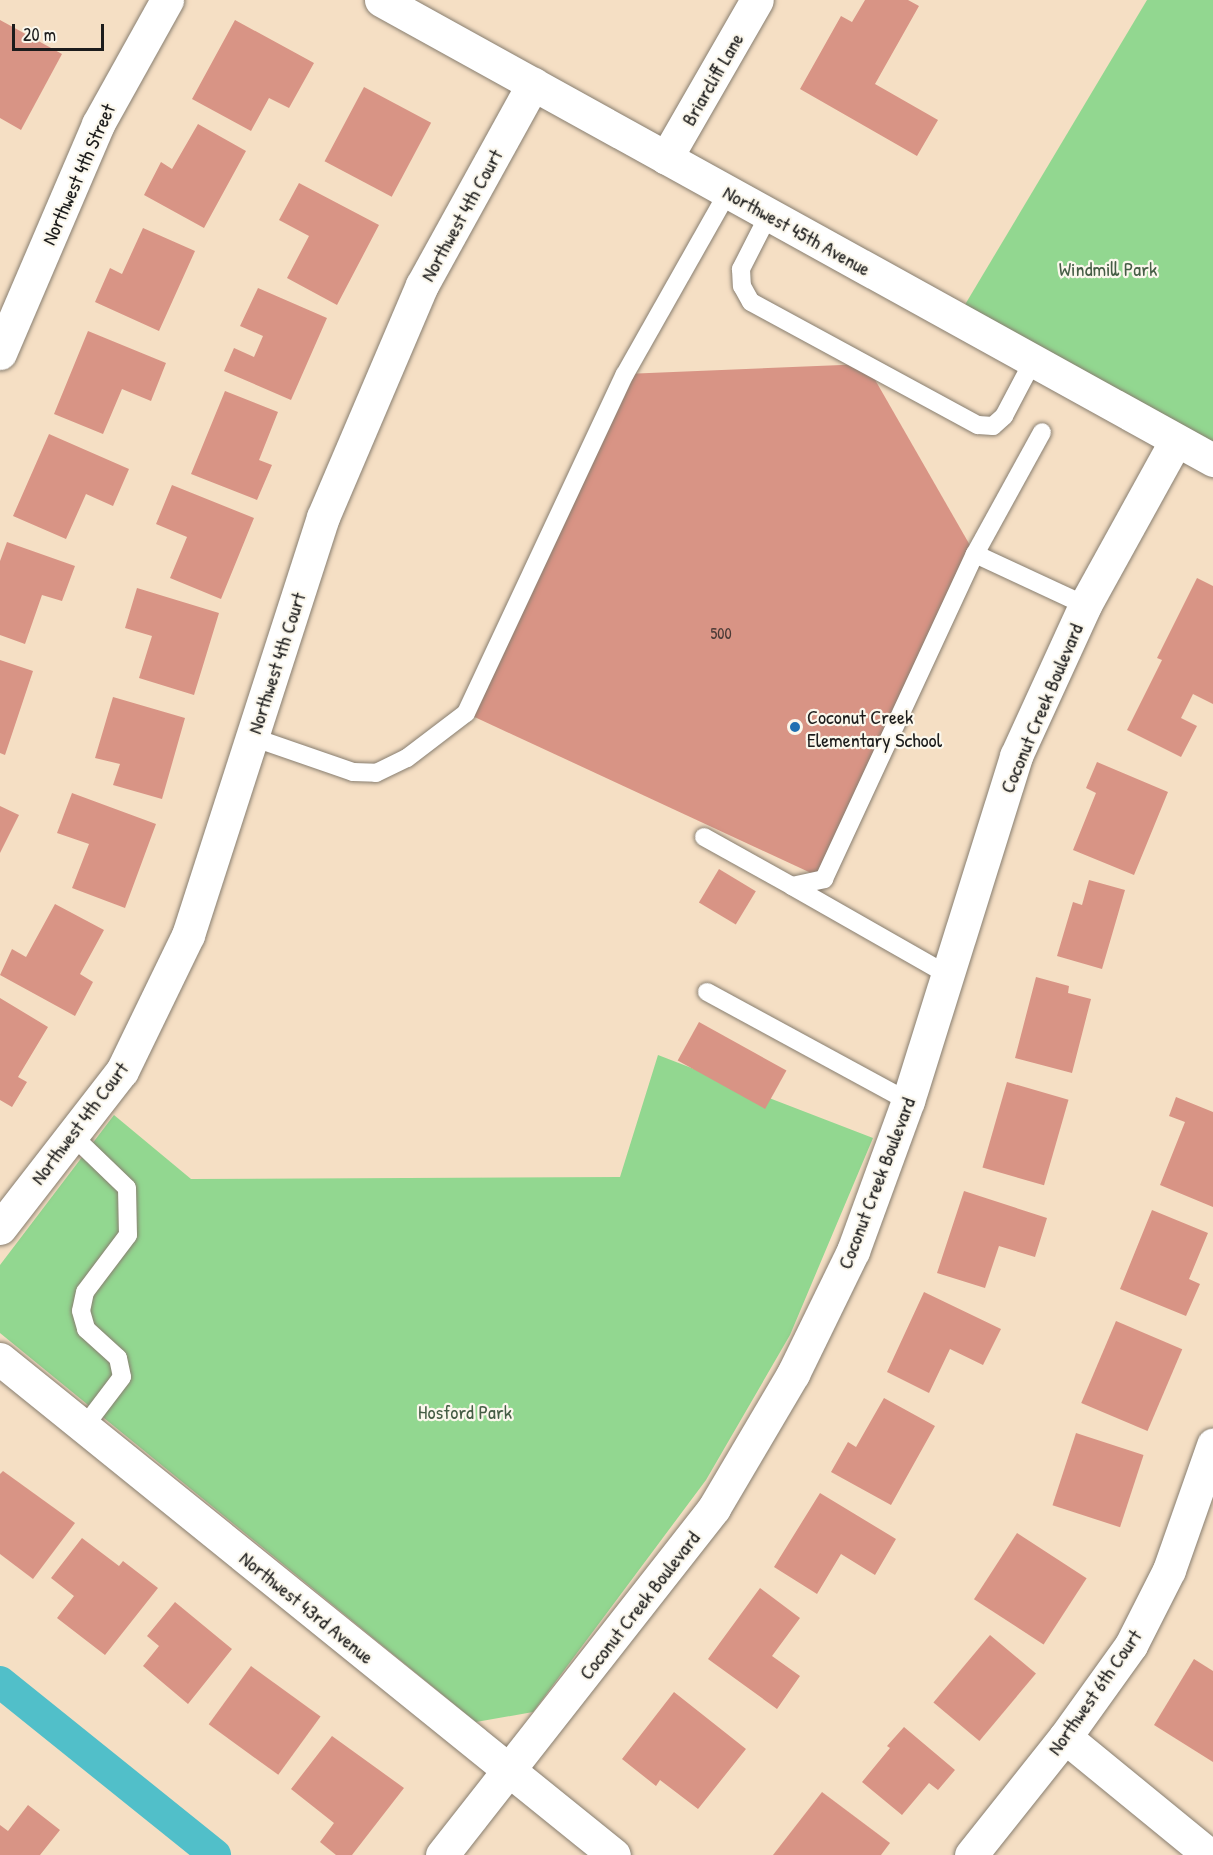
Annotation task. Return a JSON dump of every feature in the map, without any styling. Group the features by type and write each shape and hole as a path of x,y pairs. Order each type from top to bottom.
{"street":[{"name":"Northwest 4th Street","path":"0,353 98,124 166,0"},
{"name":"Northwest 45th Avenue","path":"381,0 1213,460"},
{"name":"Briarcliff Lane","path":"666,158 757,0"},
{"name":"Northwest 4th Court","path":"0,1228 122,1071 188,934 323,517 422,285 533,84"},
{"name":"Coconut Creek Boulevard","path":"442,1855 511,1771 714,1508 793,1374 853,1251 908,1101 1016,756 1085,605 1176,440"},
{"name":"Northwest 43rd Avenue","path":"0,1359 614,1855"},
{"name":"Northwest 6th Court","path":"971,1855 1065,1737 1131,1645 1169,1570 1213,1445"},
{"path":"1065,1737 1209,1855"}],"lane":[{"path":"252,737 353,772 376,773 407,758 466,713 625,374 728,192"},
{"path":"769,214 741,269 742,286 752,302 978,425 993,426 1004,416 1033,361"},
{"path":"792,886 824,879 975,554 1042,432"},
{"path":"975,554 1085,605"},
{"path":"704,837 948,975"},
{"path":"707,992 908,1101"},
{"path":"72,1135 128,1188 128,1235 85,1292 81,1311 86,1329 118,1358 122,1377 84,1427"}],"green space":[{"name":"Windmill Park","path":"1147,0 1213,0 1213,444 963,308"},
{"name":"Hosford Park","path":"658,1055 873,1138 790,1335 706,1480 533,1712 476,1722 0,1333 0,1265 114,1115 191,1179 620,1177"}],"building":[{"path":"865,0 908,0 919,6 875,84 938,120 917,156 800,89 841,16 852,22"},
{"path":"0,20 62,54 21,130 0,118"},
{"path":"235,20 314,63 289,108 269,98 251,131 192,99"},
{"path":"364,87 431,123 392,197 325,161"},
{"path":"198,124 246,151 204,228 144,195 161,162 172,169"},
{"path":"299,183 379,225 337,305 287,278 309,236 279,220"},
{"path":"143,228 195,251 159,331 95,302 110,268 122,274"},
{"path":"258,288 327,318 291,400 224,371 234,348 254,357 263,336 240,326"},
{"path":"88,331 166,363 151,401 122,389 103,434 54,414"},
{"name":"Coconut Creek Elementary School","path":"866,364 975,554 824,879 466,713 625,374"},
{"path":"225,391 278,412 259,460 272,465 257,500 191,474"},
{"path":"49,434 129,469 113,506 86,494 66,539 13,516"},
{"path":"172,485 254,518 221,599 170,578 187,537 156,524"},
{"path":"7,542 75,566 62,601 42,595 25,644 0,635 0,561"},
{"path":"1197,578 1213,586 1213,704 1193,694 1181,718 1197,726 1181,757 1127,730 1162,660 1157,658"},
{"path":"137,588 219,613 194,695 139,678 152,636 125,628"},
{"path":"0,660 33,671 5,755 0,753"},
{"path":"113,697 185,718 162,799 113,785 120,764 95,758"},
{"path":"1097,762 1168,792 1134,875 1073,850 1096,793 1086,788"},
{"path":"72,793 156,824 125,908 72,888 89,844 57,833"},
{"path":"0,806 19,815 0,853"},
{"path":"719,869 756,891 736,925 699,902"},
{"path":"1089,880 1125,890 1102,969 1057,956 1073,902 1082,905"},
{"path":"55,904 104,930 80,974 93,982 75,1016 0,975 12,949 26,957"},
{"path":"1036,977 1069,986 1068,993 1091,999 1072,1073 1015,1058"},
{"path":"0,998 48,1027 18,1077 27,1082 12,1107 0,1100"},
{"path":"699,1022 786,1070 765,1109 678,1060"},
{"path":"1007,1082 1069,1100 1044,1185 982,1168"},
{"path":"1176,1097 1213,1112 1213,1207 1160,1185 1185,1122 1169,1116"},
{"path":"964,1191 1047,1218 1035,1257 999,1246 985,1288 937,1273"},
{"path":"1152,1210 1208,1233 1189,1279 1200,1284 1186,1316 1120,1289"},
{"path":"924,1292 1001,1329 983,1365 950,1349 929,1393 887,1372"},
{"path":"1116,1321 1182,1349 1148,1431 1081,1403"},
{"path":"884,1398 935,1426 891,1505 831,1472 848,1442 856,1447"},
{"path":"1076,1433 1144,1455 1120,1527 1053,1505"},
{"path":"3,1471 75,1523 33,1579 0,1554 0,1474"},
{"path":"820,1493 896,1539 875,1575 841,1554 817,1594 774,1567"},
{"path":"1017,1533 1087,1578 1044,1644 974,1599"},
{"path":"82,1538 119,1566 123,1561 158,1588 105,1655 57,1618 74,1596 51,1578"},
{"path":"760,1588 800,1618 772,1656 800,1676 777,1709 708,1659"},
{"path":"175,1602 232,1649 188,1704 143,1666 159,1646 147,1636"},
{"path":"990,1635 1036,1674 979,1741 933,1702"},
{"path":"1194,1659 1213,1671 1213,1762 1154,1725"},
{"path":"251,1666 321,1717 278,1775 209,1724"},
{"path":"674,1692 746,1749 698,1809 660,1780 656,1786 622,1759"},
{"path":"904,1727 955,1770 938,1790 929,1783 902,1815 862,1782 890,1748 887,1746"},
{"path":"332,1736 404,1788 352,1855 336,1855 320,1842 334,1823 291,1789"},
{"path":"822,1792 890,1843 881,1855 773,1855"},
{"path":"28,1805 60,1830 40,1855 0,1855 0,1825 8,1831"}],"waterway":[{"path":"0,1682 215,1855"}],"place":[{"name":"Coconut Creek Elementary School","path":"795,727"}]}
